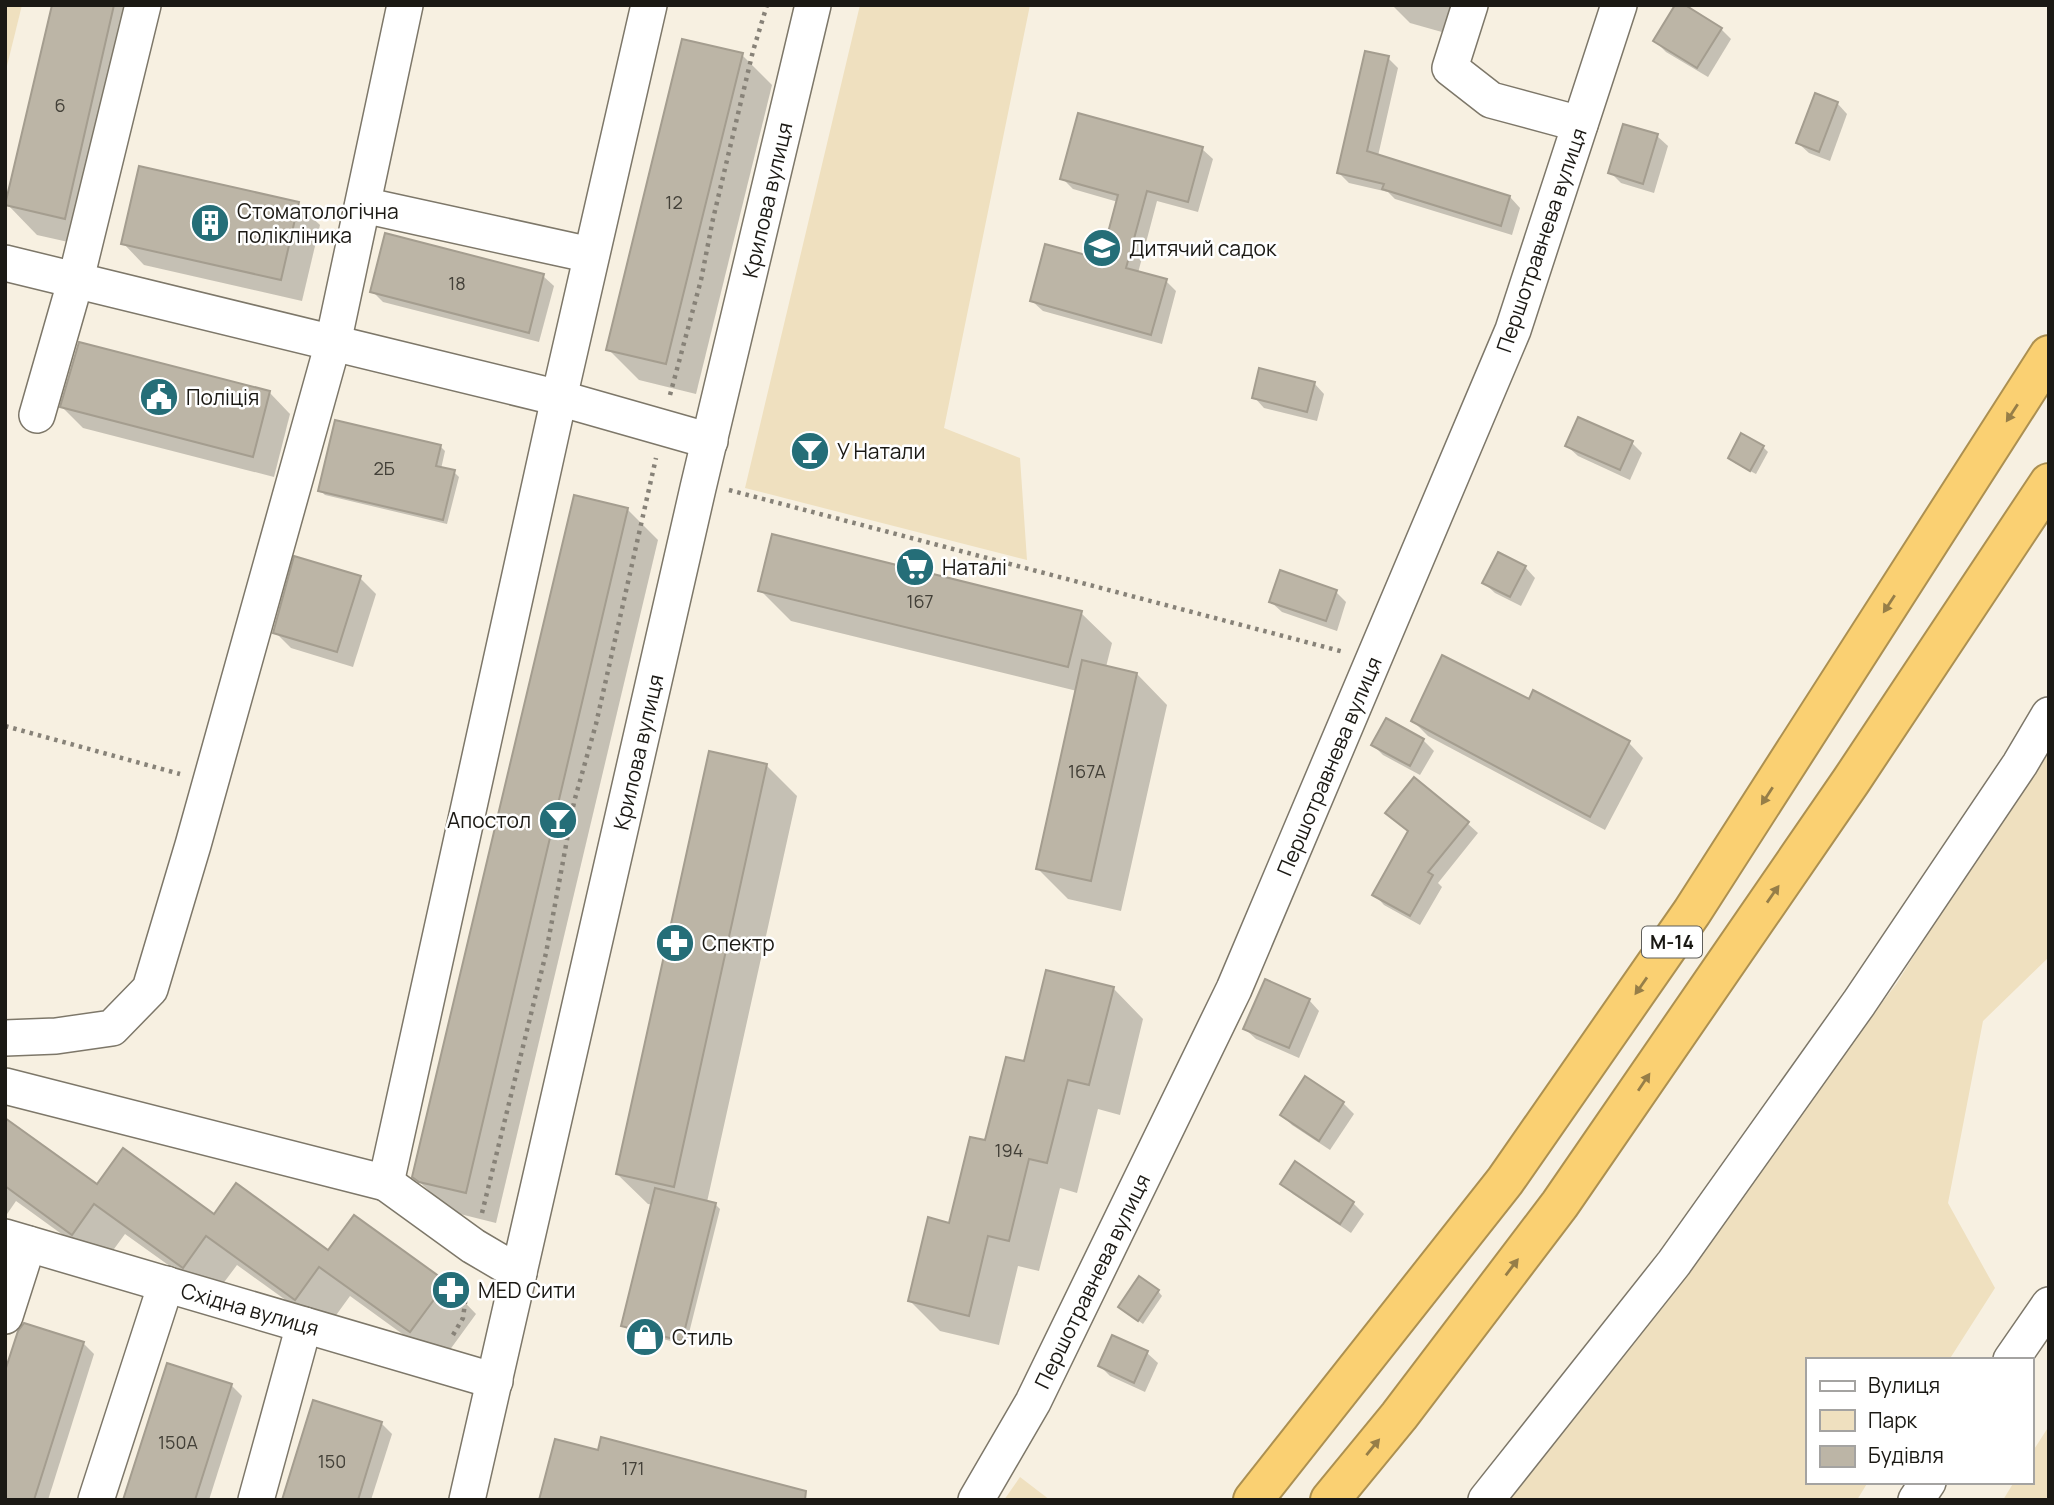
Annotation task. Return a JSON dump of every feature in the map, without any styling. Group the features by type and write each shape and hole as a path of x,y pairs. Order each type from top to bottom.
{"highway":[{"name":"М-14","path":"1253,1500 1505,1181 1677,935 2049,355"},
{"name":"М-14","path":"1330,1500 1399,1416 1560,1204 1851,781 2049,482"}],"street":[{"path":"37,415 76,279 143,5"},
{"path":"5,1038 56,1036 112,1028 150,989 211,782 333,343 405,5"},
{"path":"386,1183 559,398 649,5"},
{"name":"Крилова вулиця","path":"467,1500 813,5"},
{"path":"1470,5 1450,68 1491,100 1580,124"},
{"name":"Першотравнева вулиця","path":"976,1500 1033,1402 1234,989 1513,330 1619,5"},
{"path":"363,205 591,256"},
{"path":"5,263 559,398 710,441"},
{"path":"1486,1500 1682,1252 1859,1003 2020,764 2049,715"},
{"path":"5,1086 386,1183 473,1246 519,1273"},
{"path":"5,1316 17,1240"},
{"name":"Східна вулиця","path":"17,1240 495,1381"},
{"path":"96,1500 166,1284"},
{"path":"2012,1358 2049,1305"},
{"path":"256,1500 304,1325"},
{"path":"1916,1500 1927,1484"}],"path":[{"path":"451,1340 463,1318 473,1246 546,953 574,802 596,724 663,428 701,280 748,73 767,5"},
{"path":"718,487 1373,660"},
{"path":"5,726 211,782"}],"green space":[{"path":"5,5 22,5 5,74"},
{"path":"860,5 1030,5 944,428 1020,458 1027,560 745,488"},
{"path":"2049,737 2049,957 1983,1021 1948,1203 1995,1288 1950,1358 1806,1358 1806,1484 1867,1484 1857,1500 1503,1500 1897,983"},
{"path":"2049,1426 2049,1500 2003,1500 2013,1484 2033,1484 2033,1451"},
{"path":"1020,1477 1050,1500 1004,1500"}],"building":[{"path":"52,5 114,5 65,219 5,205"},
{"path":"1675,5 1685,5 1722,28 1697,68 1653,41"},
{"path":"682,39 743,53 666,364 606,350"},
{"path":"1365,51 1389,56 1367,151 1510,196 1501,226 1382,189 1384,184 1337,173"},
{"path":"1815,93 1838,102 1819,152 1796,143"},
{"path":"1078,113 1203,147 1188,202 1147,191 1126,268 1167,279 1151,335 1030,301 1045,244 1101,259 1118,195 1060,179"},
{"path":"1623,124 1658,134 1643,184 1608,173"},
{"name":"Стоматологічна полікліника","path":"139,166 299,202 281,280 121,244"},
{"path":"385,233 544,274 529,333 370,292"},
{"name":"Поліція","path":"79,342 270,391 253,457 60,407"},
{"path":"1259,368 1315,382 1307,412 1252,398"},
{"path":"1578,417 1633,441 1620,470 1565,446"},
{"path":"335,420 441,445 436,466 455,470 443,520 318,491"},
{"path":"1741,433 1764,446 1750,471 1728,458"},
{"path":"574,495 628,508 466,1193 419,1182 412,1177"},
{"path":"772,534 1082,611 1068,667 758,591"},
{"path":"1498,552 1526,566 1510,597 1482,583"},
{"path":"294,556 361,576 337,652 273,633"},
{"path":"1280,570 1337,590 1326,621 1269,602"},
{"path":"1442,655 1529,699 1533,690 1630,741 1590,817 1411,721"},
{"path":"1082,660 1137,673 1091,881 1036,869"},
{"path":"1386,718 1424,739 1410,766 1371,745"},
{"path":"709,751 767,764 674,1187 616,1174"},
{"path":"1414,777 1469,822 1428,872 1433,875 1410,916 1372,895 1408,831 1385,813"},
{"path":"1046,970 1114,987 1089,1085 1068,1080 1047,1163 1029,1159 1009,1241 988,1236 969,1316 908,1301 928,1217 949,1223 970,1137 985,1140 1006,1057 1024,1061"},
{"path":"1265,979 1310,999 1289,1048 1243,1029"},
{"path":"1305,1076 1344,1102 1319,1141 1280,1115"},
{"path":"5,1118 97,1184 123,1148 214,1214 236,1183 328,1250 354,1215 447,1282 410,1332 319,1267 295,1300 206,1236 183,1268 94,1204 72,1235 5,1186"},
{"path":"1295,1161 1354,1202 1340,1224 1280,1184"},
{"path":"655,1188 716,1203 682,1341 621,1326"},
{"path":"1139,1276 1159,1290 1138,1321 1118,1307"},
{"path":"24,1323 84,1342 34,1500 5,1500 5,1371 18,1331"},
{"path":"1112,1335 1148,1351 1134,1383 1098,1366"},
{"path":"167,1363 232,1384 195,1500 123,1500"},
{"path":"313,1400 382,1422 358,1500 282,1500"},
{"path":"601,1437 806,1491 805,1500 539,1500 555,1439 598,1450"}],"place":[{"name":"Стоматологічна полікліника","path":"210,223"},
{"name":"Дитячий садок","path":"1102,248"},
{"name":"Поліція","path":"159,397"},
{"name":"У Натали","path":"810,451"},
{"name":"Наталі","path":"915,567"},
{"name":"Апостол","path":"558,820"},
{"name":"Спектр","path":"675,943"},
{"name":"MED Сити","path":"451,1290"},
{"name":"Стиль","path":"645,1337"}]}
